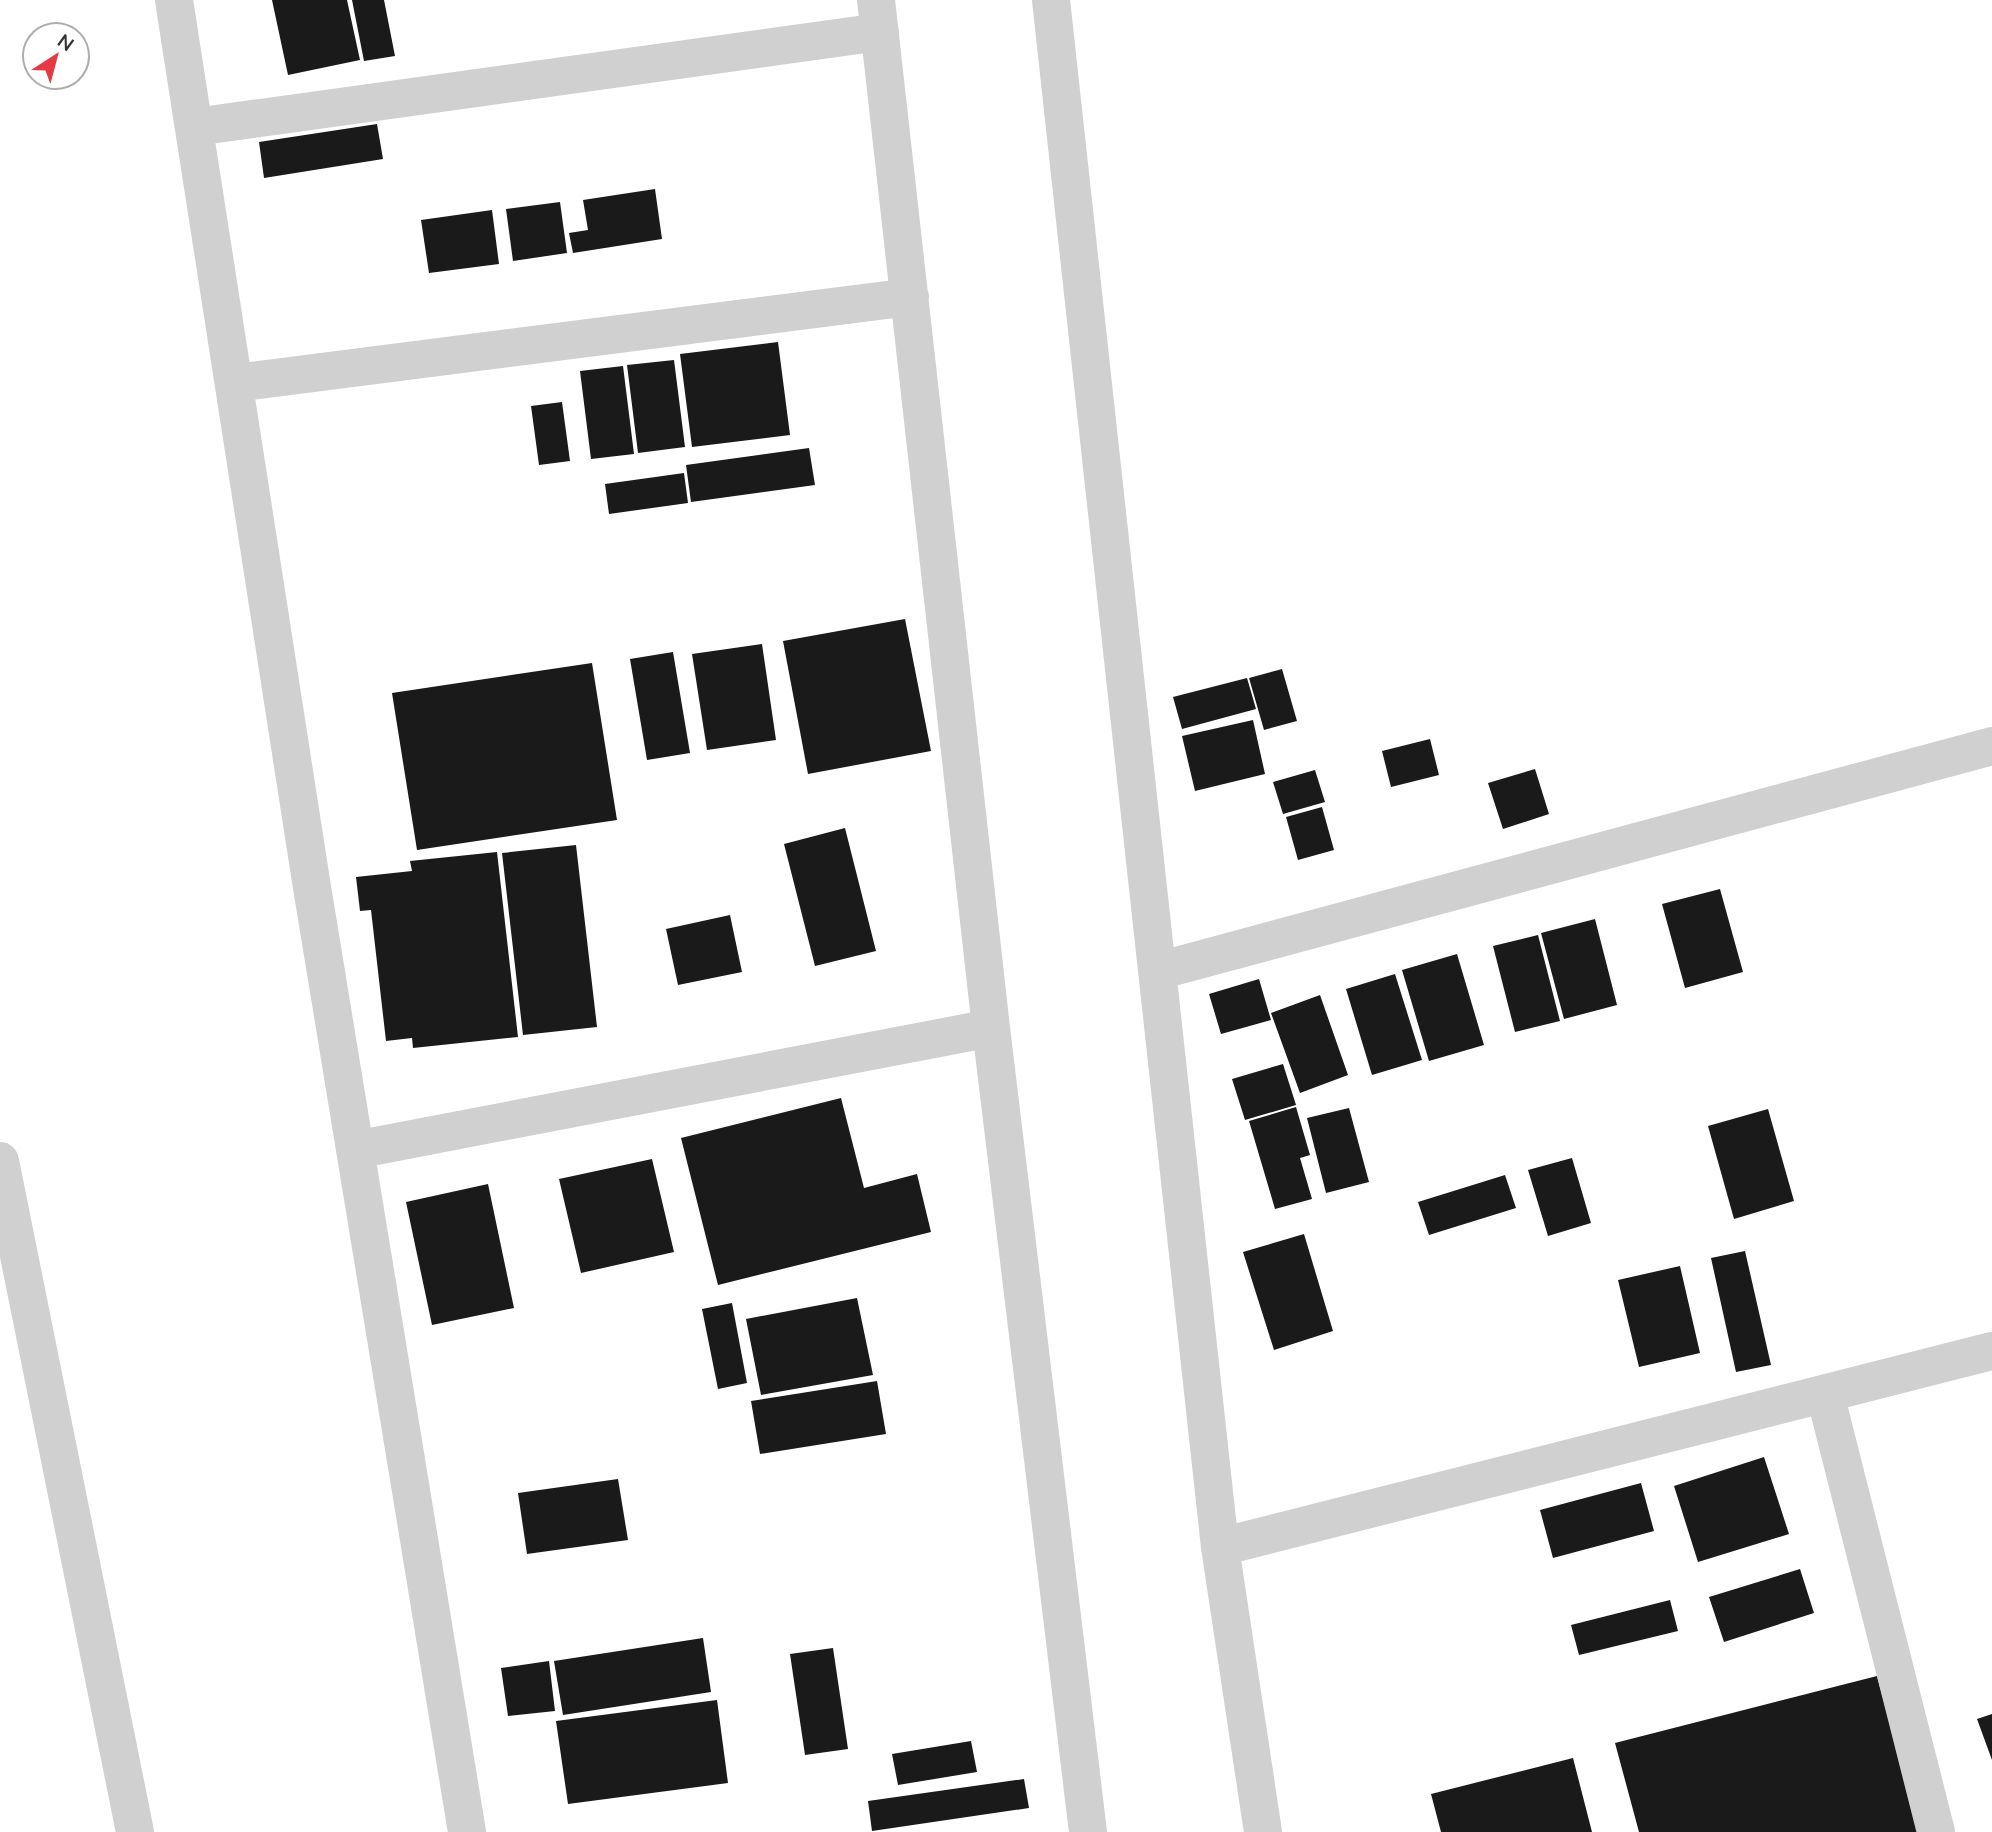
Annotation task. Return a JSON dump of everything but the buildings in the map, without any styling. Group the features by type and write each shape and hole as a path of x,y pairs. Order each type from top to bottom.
{"street":[{"path":"174,0 355,1150 467,1832"},
{"path":"1051,0 1220,1547 1263,1832"},
{"path":"195,127 878,16 991,1028 1088,1832"},
{"path":"234,383 909,297"},
{"path":"1158,971 1992,746"},
{"path":"355,1150 991,1028"},
{"path":"0,1161 13,1294 135,1832"},
{"path":"1220,1547 1992,1351"},
{"path":"1825,1394 1937,1832"}]}
